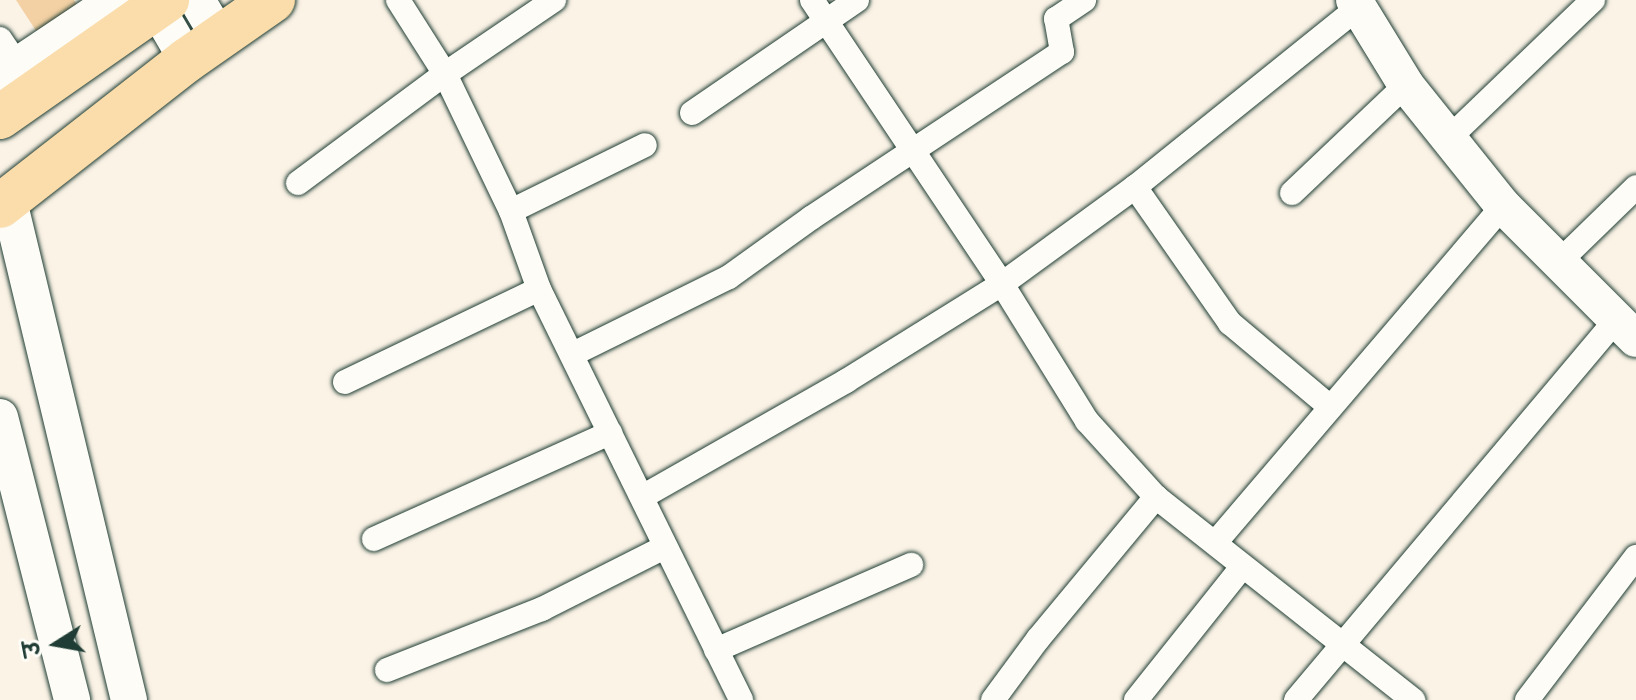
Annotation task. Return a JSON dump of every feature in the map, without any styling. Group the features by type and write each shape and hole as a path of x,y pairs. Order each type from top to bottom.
{"highway":[{"path":"4,203 203,48 273,0"},
{"path":"0,117 158,1"}],"street":[{"path":"398,0 445,74 511,211 539,289 716,650 733,698"},
{"path":"298,183 445,74 554,0"},
{"path":"812,0 1002,284 1087,421 1156,497 1413,700"},
{"path":"692,113 857,0"},
{"path":"573,354 729,277 811,218 1062,52 1056,19 1084,0"},
{"path":"1448,139 1593,0"},
{"path":"6,61 158,1 203,48"},
{"path":"642,497 846,381 1002,284 1135,187 1357,4 1406,85 1503,206 1626,330 1342,644 1296,700"},
{"path":"1292,193 1406,85"},
{"path":"511,211 645,145"},
{"path":"1135,187 1230,323 1330,407"},
{"path":"1560,261 1636,187"},
{"path":"4,203 129,700"},
{"path":"1215,543 1503,206"},
{"path":"345,382 539,289"},
{"path":"0,417 72,700"},
{"path":"374,539 610,433"},
{"path":"993,700 1038,639 1156,497"},
{"path":"387,670 542,609 665,547"},
{"path":"1527,700 1636,557"},
{"path":"716,650 911,565"},
{"path":"1136,700 1243,566"}],"building":[{"path":"16,0 74,0 82,11 42,40"}]}
